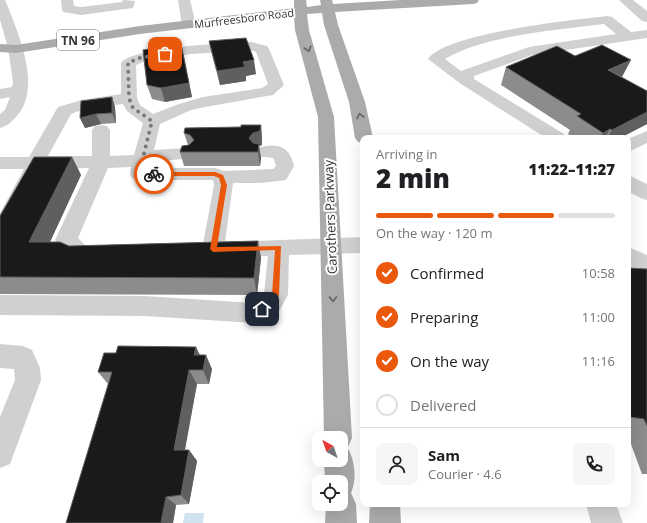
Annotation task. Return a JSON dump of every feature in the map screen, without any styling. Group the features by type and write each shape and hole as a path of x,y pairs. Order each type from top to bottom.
{"main road":[{"name":"Murfreesboro Road","path":"0,48 16,49 140,30 189,25 300,5 473,0"},
{"path":"327,4 331,25 357,102 363,135"},
{"name":"Carothers Parkway","path":"300,5 302,30 326,117 338,431"},
{"name":"Murfreesboro Road","path":"0,57 16,49"},
{"path":"384,507 385,523"},
{"path":"341,511 341,523"}],"street":[{"path":"67,0 68,9 81,11 128,5 129,0"},
{"path":"184,0 189,25"},
{"path":"624,0 647,18"},
{"path":"0,2 16,49 20,70 20,90 17,101 5,119 0,123"},
{"path":"553,135 466,81 435,59 442,54 484,39 533,29 607,20 628,36"},
{"path":"466,81 466,74 529,51 647,34"},
{"path":"251,46 262,48 276,85 267,92 203,102 185,107 152,121 133,108 129,98 128,63 139,58 191,50 251,46"},
{"path":"0,94 20,90"},
{"path":"0,235 12,209 31,175 35,163 64,111 82,105 129,98"},
{"path":"152,121 139,174 215,174 222,176 261,177 278,175 285,166 283,156 275,151 262,152"},
{"path":"101,130 101,162 66,240 80,253 119,252"},
{"path":"631,144 647,136"},
{"path":"0,163 101,162 187,154"},
{"path":"213,249 224,185 222,176"},
{"path":"631,184 647,194"},
{"path":"191,250 360,245"},
{"path":"0,305 145,306 254,312 270,306 276,295 279,247"},
{"path":"631,258 647,266"},
{"path":"0,356 23,358 28,368 28,380 0,454"},
{"path":"602,507 608,523"}],"water":[{"path":"185,513 204,513 203,523 183,523"}],"building":[{"path":"246,38 254,60 243,62 245,67 217,71 209,41"},
{"path":"181,44 189,83 161,88 147,85 143,50"},
{"path":"602,45 631,60 608,70 647,91 647,112 603,133 577,116 581,114 506,67 557,46 575,56"},
{"path":"112,97 112,113 96,114 80,118 81,101"},
{"path":"241,125 261,125 260,131 253,133 249,138 253,143 259,144 258,152 180,152 182,146 189,145 194,140 190,135 184,133 185,128 241,127"},
{"path":"34,157 72,157 29,242 60,242 69,246 258,241 254,278 0,277 0,216"},
{"path":"631,268 647,269 647,426 644,419 631,417"},
{"path":"118,346 196,347 194,355 206,355 203,370 189,370 174,450 189,450 181,495 166,497 161,523 66,523 112,372 98,372 104,353 116,353"}],"way so far":[{"path":"154,174 139,174 152,121 133,108 129,98 128,63 139,58 165,54"}],"route":[{"path":"154,174 215,174 222,176 224,185 213,249 279,247 276,295 270,306 262,309"}]}
